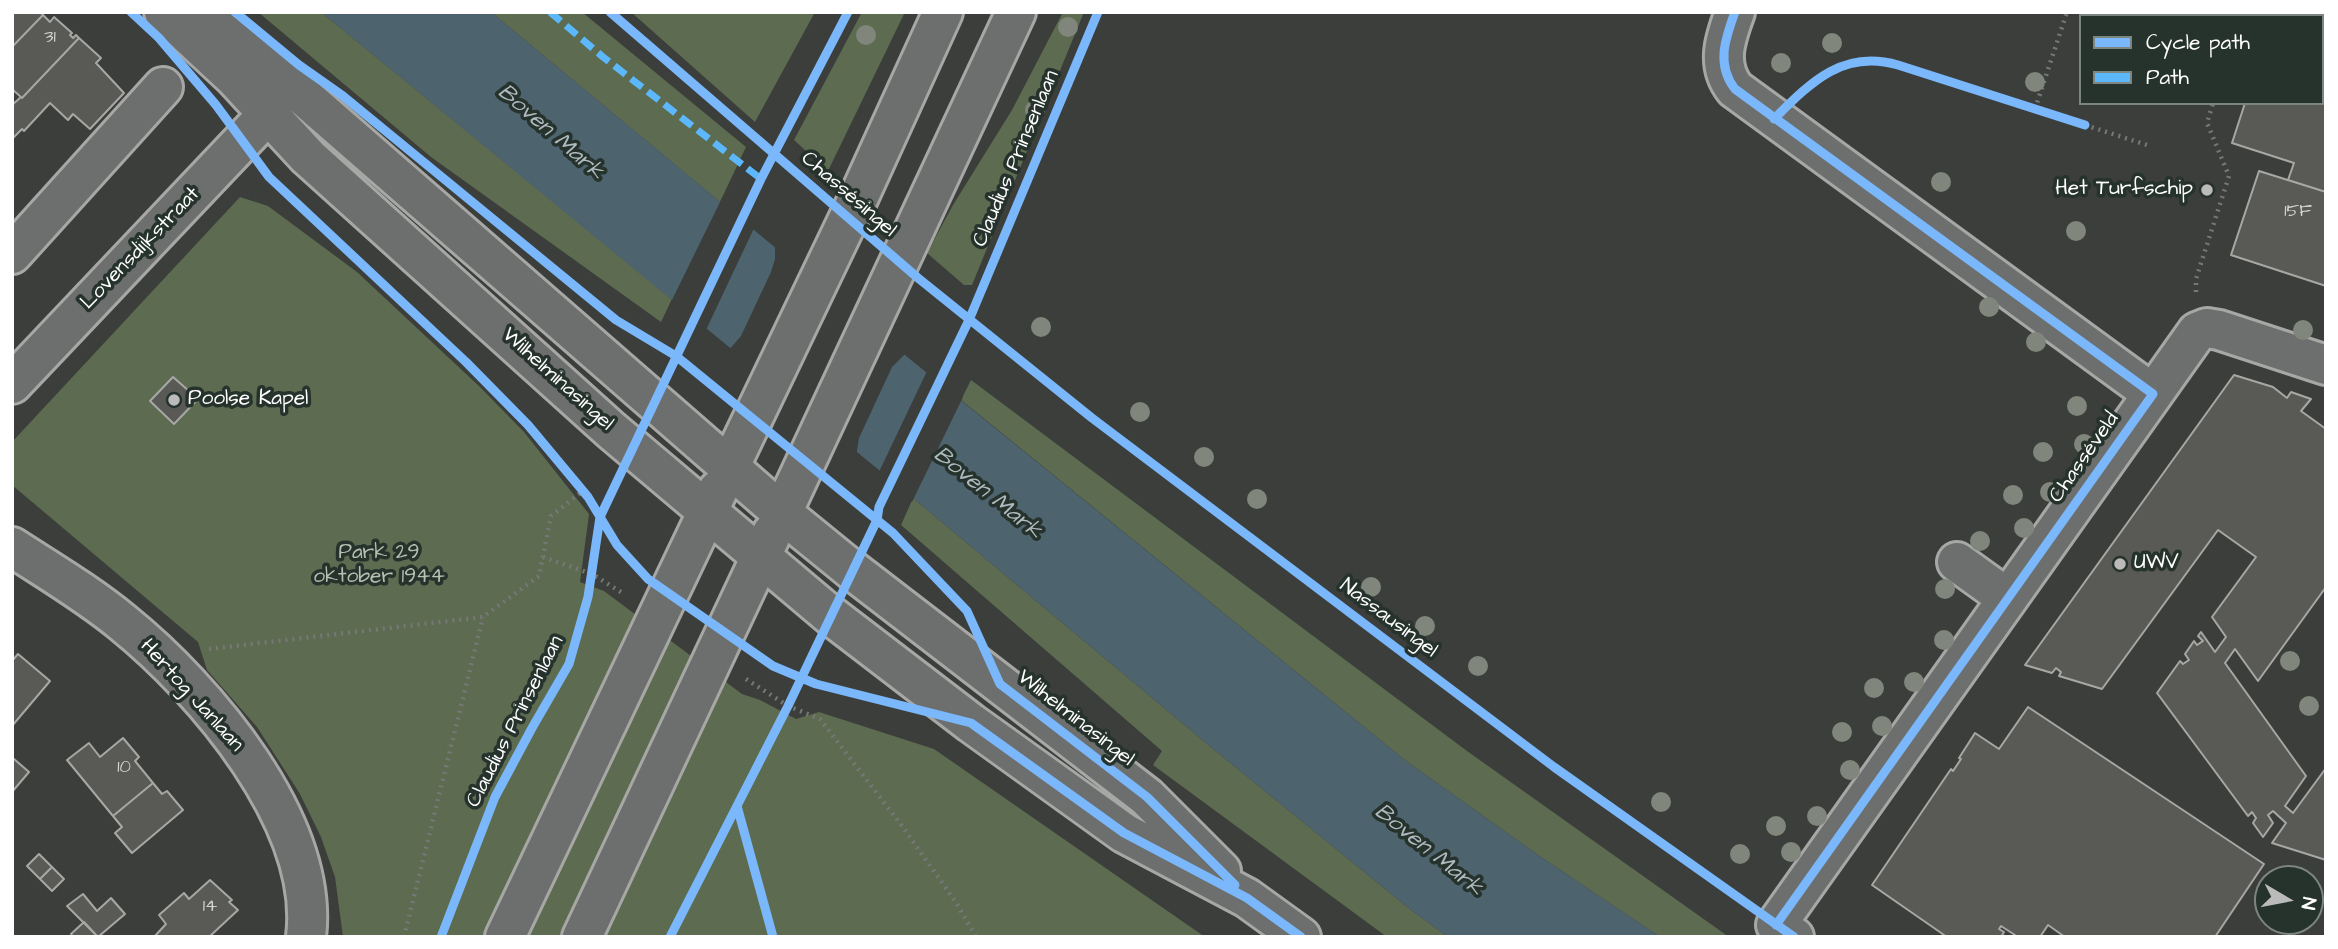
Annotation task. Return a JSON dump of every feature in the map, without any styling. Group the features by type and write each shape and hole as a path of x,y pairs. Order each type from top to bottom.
{"main road":[{"name":"Wilhelminasingel","path":"164,12 235,78 308,157 611,430 830,615 971,723 1124,833 1248,898"},
{"name":"Wilhelminasingel","path":"207,12 782,513 1147,797 1248,898 1301,937"},
{"path":"505,937 856,203 943,12"},
{"path":"582,937 1016,12"},
{"path":"1735,12 1723,58 1726,74 1735,89 2153,394"},
{"path":"12,254 163,87"},
{"name":"Lovensdijkstraat","path":"12,384 268,114"},
{"name":"Chasséveld","path":"1785,931 2007,598 2197,332 2207,328 2220,330 2326,365"},
{"name":"Hertog Janlaan","path":"12,547 102,607 159,655 225,727 250,761 276,805 296,853 303,876 308,913 306,937"},
{"path":"1957,562 2007,598"}],"path":[{"path":"2035,109 2067,12"},
{"path":"2023,105 2048,113"},
{"path":"2196,279 2229,176 2207,123 2212,105"},
{"path":"2073,121 2160,149"},
{"path":"159,655 483,617 539,576 551,516 586,494 575,481"},
{"path":"543,557 593,569 629,598"},
{"path":"590,586 593,569"},
{"path":"404,937 483,617"},
{"path":"746,678 820,719 902,826 957,904 976,937"},
{"path":"781,719 790,702"}],"green space":[{"path":"258,12 321,12 672,299 661,322 431,157"},
{"path":"491,12 582,12 746,147 720,202"},
{"path":"631,12 815,12 755,122"},
{"path":"862,12 905,12 828,171 794,140"},
{"path":"1063,12 1084,12 972,285 964,285 927,253 953,205 1012,110"},
{"name":"Park 29 oktober 1944","path":"240,197 268,206 357,272 524,432 589,514 580,582 604,591 742,694 760,700 796,719 819,712 934,749 1205,937 343,937 335,877 321,837 300,794 257,727 207,670 198,642 12,485 12,442"},
{"path":"971,380 1467,751 1729,937 1660,937 1535,853 1406,761 961,400"},
{"path":"913,498 1212,748 1448,937 1387,937 1153,765 1162,751 901,525"}],"water":[{"name":"Boven Mark","path":"321,12 491,12 900,351 1406,761 1535,853 1660,937 1448,937 1212,748 913,498"}],"pier":[{"path":"722,198 755,226 705,332 670,304"},
{"path":"775,243 907,352 892,367 859,438 856,456 728,351 741,336 771,272 775,259"},
{"path":"928,369 963,397 912,502 878,474"}],"building":[{"path":"12,12 40,12 43,15 12,47"},
{"path":"2326,12 2326,192 2288,180 2294,163 2232,143 2244,105 2324,105 2324,14 2274,14"},
{"path":"43,15 50,22 54,17 72,33 70,35 73,38 76,35 79,38 22,98 12,89 12,47"},
{"path":"79,38 101,58 96,63 124,93 90,129 73,114 68,120 50,103 24,131 22,129 13,138 12,105 22,98"},
{"path":"2259,171 2326,192 2326,286 2231,255"},
{"path":"2234,375 2273,387 2287,398 2291,392 2311,399 2301,411 2326,429 2326,587 2258,681 2235,649 2225,663 2306,776 2285,806 2293,813 2326,768 2326,860 2272,843 2286,823 2273,811 2268,815 2273,823 2263,837 2253,823 2256,818 2252,812 2248,816 2157,693 2180,661 2183,664 2189,660 2185,654 2194,641 2197,645 2203,641 2198,636 2201,632 2215,652 2226,637 2212,617 2256,557 2218,530 2102,689 2059,676 2061,672 2056,668 2052,673 2025,665"},
{"name":"Poolse Kapel","path":"173,377 198,399 174,424 150,401"},
{"path":"18,654 50,681 12,726 12,661"},
{"path":"2028,707 2264,864 2254,865 2254,879 2215,937 2065,937 2048,925 2040,937 2018,937 2001,926 1999,929 2004,932 2001,937 1947,937 1872,885 1951,769 1953,771 1975,733 1999,749"},
{"path":"123,738 139,757 135,761 153,783 113,816 67,760 89,743 100,757"},
{"path":"14,759 29,772 12,792 12,761"},
{"path":"153,783 162,794 167,791 183,810 132,853 115,833 122,827 113,816"},
{"path":"39,854 52,867 40,879 27,866"},
{"path":"52,867 64,879 52,891 40,879"},
{"path":"210,880 232,900 229,902 238,910 209,937 154,937 166,924 159,915 184,893 189,899"},
{"path":"83,894 97,911 111,898 125,914 98,937 67,906"},
{"path":"84,922 98,937 73,937 71,934"}],"marked path":[{"path":"550,12 603,57 761,179"}],"cycle path":[{"path":"131,12 159,38 216,105 269,177 466,362 528,425 588,497 617,545 648,579 773,666 816,684 971,723 1124,833 1247,898 1301,937"},
{"path":"235,12 299,65 343,96 616,320 676,356 893,533 967,611 1000,684 1147,797 1235,885"},
{"name":"Chassésingel","path":"610,12 918,278 1092,418 1554,767 1794,937"},
{"name":"Claudius Prinsenlaan","path":"441,937 495,797 569,664 588,597 600,517 761,179 848,12"},
{"name":"Claudius Prinsenlaan","path":"670,937 788,706 877,520 879,507 969,320 1098,12"},
{"path":"1735,12 1724,52 1726,71 1735,89 2153,394 1776,925"},
{"path":"1774,119 1815,81 1829,72 1861,61 1878,61 2085,125"},
{"path":"737,806 773,937"}],"place":[{"name":"Het Turfschip","path":"2207,190"},
{"name":"Poolse Kapel","path":"174,400"},
{"name":"UWV","path":"2120,564"}]}
